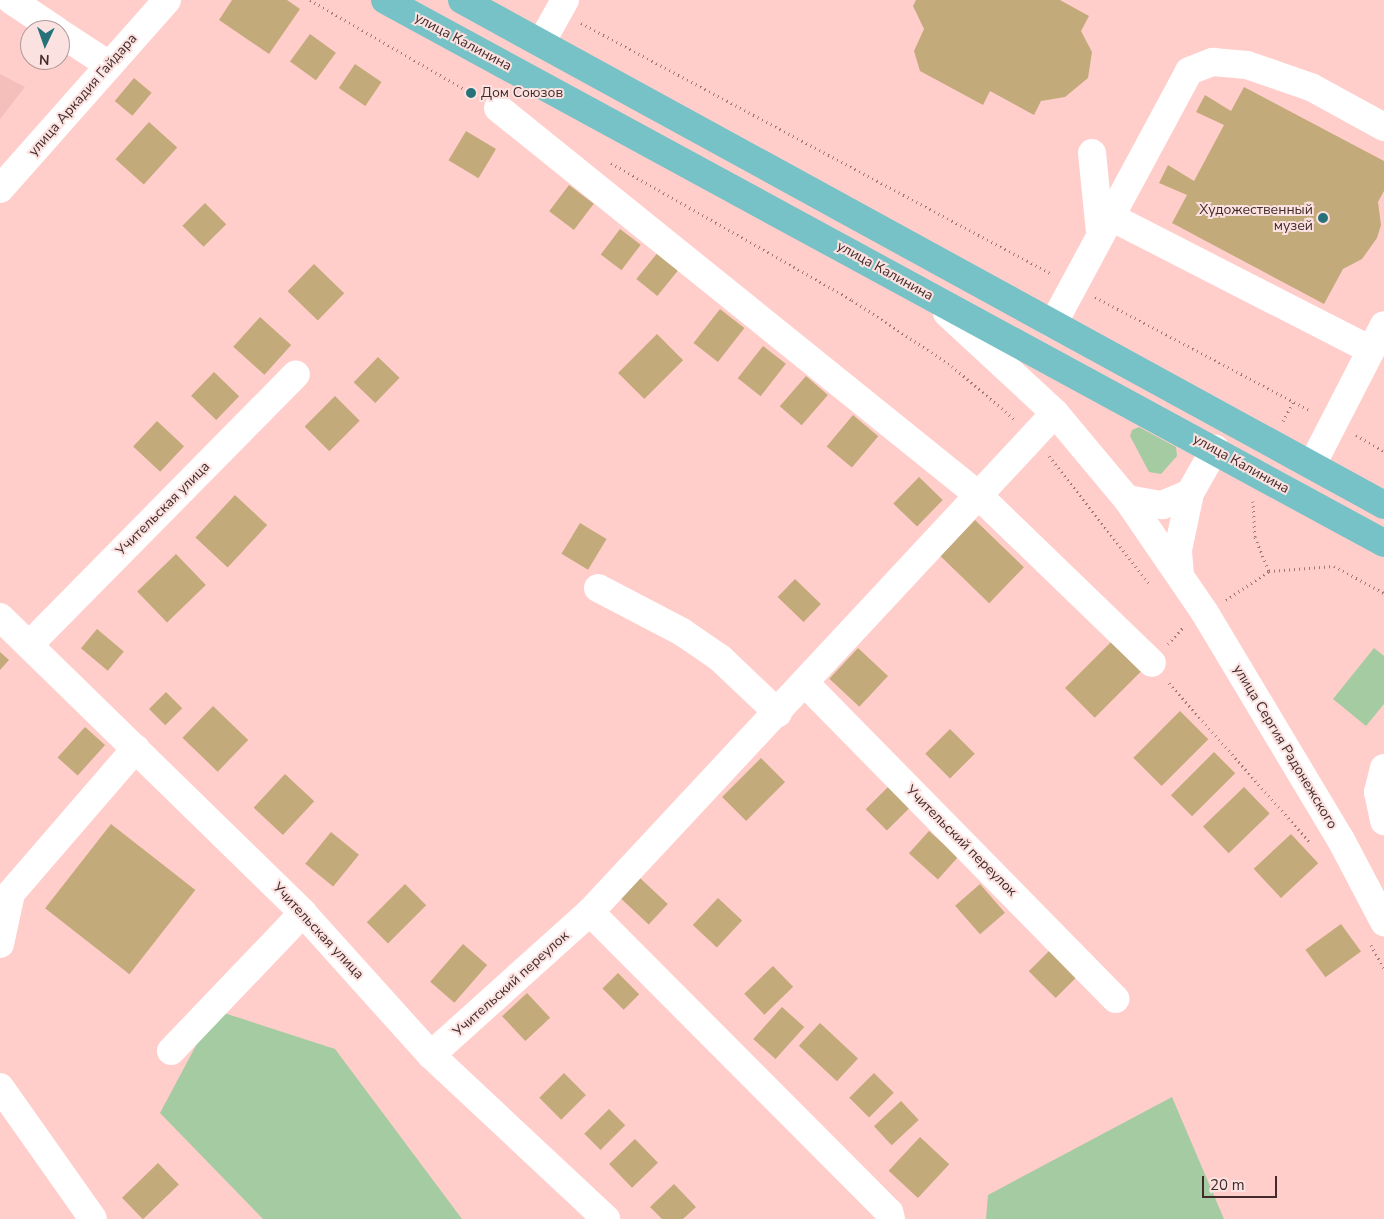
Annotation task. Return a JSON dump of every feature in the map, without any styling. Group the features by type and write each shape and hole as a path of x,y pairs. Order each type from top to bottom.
{"main road":[{"name":"улица Калинина","path":"385,0 1384,543"},
{"path":"462,0 1384,505"},
{"path":"1215,450 1230,420"}],"street":[{"path":"12,0 41,20"},
{"name":"улица Аркадия Гайдара","path":"0,189 167,0"},
{"path":"541,43 566,0"},
{"path":"70,40 109,65"},
{"path":"1053,324 1105,224 1189,71 1213,62 1247,65 1311,87 1384,127"},
{"path":"498,108 977,494 1152,663"},
{"path":"1092,153 1105,224"},
{"path":"1105,224 1369,349"},
{"name":"улица Сергия Радонежского","path":"921,291 977,338 1055,413 1127,499 1180,575 1340,840 1377,932"},
{"path":"1312,465 1369,349 1384,325"},
{"name":"Учительская улица","path":"29,645 296,374"},
{"name":"Учительский переулок","path":"432,1055 590,912 778,713 977,494 1055,413"},
{"name":"улица Сергия Радонежского","path":"1180,575 1178,550 1190,493 1215,450"},
{"path":"1127,499 1162,505 1190,493"},
{"path":"598,588 682,632 720,658 778,713"},
{"name":"Учительская улица","path":"0,617 304,913 432,1055 606,1219"},
{"name":"Учительский переулок","path":"805,683 1116,999"},
{"path":"0,944 11,893 136,748"},
{"path":"1384,768 1378,792 1384,821"},
{"path":"590,912 889,1212 892,1219"},
{"path":"171,1051 304,913"},
{"path":"0,1087 93,1219"}],"path":[{"path":"310,0 318,2 498,108"},
{"path":"580,23 1059,278"},
{"path":"604,159 852,300 952,366 1016,420"},
{"path":"1088,293 1314,412"},
{"path":"1280,427 1294,402"},
{"path":"1352,433 1384,451"},
{"path":"1045,450 1154,588"},
{"path":"1252,492 1255,537 1269,571"},
{"path":"1222,603 1269,571 1334,566 1384,593"},
{"path":"1178,618 1184,626 1152,663 1315,849"},
{"path":"1377,932 1384,968"}],"shaded area":[{"path":"0,74 25,87 0,119"}],"green space":[{"path":"1139,427 1176,447 1177,456 1161,474 1149,472 1130,436 1132,430"},
{"path":"1374,648 1384,656 1384,704 1366,726 1333,699"},
{"path":"215,1010 335,1049 462,1219 263,1219 160,1113"},
{"path":"1172,1097 1224,1219 986,1219 988,1195"}],"building":[{"path":"232,0 287,0 300,9 269,54 219,20"},
{"path":"916,0 1060,0 1089,16 1081,31 1092,52 1088,78 1065,97 1041,101 1034,115 990,91 983,105 920,71 914,51 924,29 913,6"},
{"path":"310,34 336,53 316,80 290,62"},
{"path":"355,64 382,82 365,106 339,88"},
{"path":"134,78 152,93 132,116 115,101"},
{"path":"1244,87 1384,161 1384,191 1378,202 1381,225 1377,238 1362,259 1343,269 1324,304 1172,223 1187,195 1159,183 1168,165 1194,181 1224,125 1196,112 1205,95 1231,111"},
{"path":"149,122 177,147 144,185 116,159"},
{"path":"466,131 496,149 478,178 448,160"},
{"path":"569,185 594,204 574,230 549,211"},
{"path":"205,203 226,224 204,247 182,226"},
{"path":"620,229 641,245 622,270 601,255"},
{"path":"659,251 680,268 657,296 636,279"},
{"path":"314,264 344,293 318,321 288,291"},
{"path":"720,309 744,328 718,362 694,343"},
{"path":"260,317 291,345 264,375 233,347"},
{"path":"657,334 683,360 644,399 618,373"},
{"path":"763,346 786,364 761,396 738,378"},
{"path":"378,357 400,378 375,403 354,382"},
{"path":"214,372 239,396 216,420 191,396"},
{"path":"806,376 828,395 802,425 780,406"},
{"path":"335,396 360,421 329,451 305,426"},
{"path":"853,415 878,436 852,468 827,446"},
{"path":"157,421 184,446 160,472 133,447"},
{"path":"919,477 943,500 917,527 893,504"},
{"path":"235,495 267,525 228,567 195,537"},
{"path":"975,520 1024,567 989,603 940,556"},
{"path":"580,523 607,539 588,570 561,554"},
{"path":"176,554 206,585 167,622 137,592"},
{"path":"795,579 821,604 804,622 778,597"},
{"path":"97,629 124,651 108,671 81,648"},
{"path":"1111,642 1141,672 1095,718 1065,688"},
{"path":"858,648 888,676 859,707 829,679"},
{"path":"0,652 9,660 0,670"},
{"path":"166,692 182,708 165,725 149,709"},
{"path":"213,706 248,740 218,772 182,738"},
{"path":"1180,711 1208,739 1162,786 1133,758"},
{"path":"85,727 105,745 78,776 58,757"},
{"path":"950,729 975,754 950,778 925,754"},
{"path":"1214,752 1235,773 1192,816 1171,795"},
{"path":"761,758 785,782 746,821 722,797"},
{"path":"285,774 314,801 283,835 254,808"},
{"path":"889,786 910,807 887,831 866,809"},
{"path":"1244,787 1270,814 1229,853 1203,827"},
{"path":"111,824 195,890 129,974 45,908"},
{"path":"929,831 958,857 938,879 909,853"},
{"path":"331,832 359,855 333,887 305,864"},
{"path":"1291,834 1318,863 1281,898 1254,869"},
{"path":"640,878 668,904 649,924 621,898"},
{"path":"405,884 426,905 388,943 367,922"},
{"path":"980,884 1005,913 980,934 955,906"},
{"path":"718,898 742,921 717,948 693,925"},
{"path":"1341,924 1361,952 1325,977 1305,950"},
{"path":"463,944 487,965 454,1003 430,982"},
{"path":"1050,950 1077,977 1056,998 1029,971"},
{"path":"773,966 793,987 764,1015 744,994"},
{"path":"618,973 639,994 624,1010 602,989"},
{"path":"527,993 550,1018 525,1041 502,1016"},
{"path":"782,1007 804,1027 776,1059 753,1039"},
{"path":"820,1023 858,1058 837,1081 799,1046"},
{"path":"564,1073 586,1095 561,1120 539,1098"},
{"path":"874,1073 894,1093 869,1118 849,1098"},
{"path":"901,1101 919,1120 892,1145 874,1126"},
{"path":"609,1109 625,1125 601,1150 584,1134"},
{"path":"920,1137 949,1164 918,1198 889,1171"},
{"path":"635,1139 658,1163 632,1188 609,1164"},
{"path":"158,1163 179,1185 143,1219 122,1198"},
{"path":"674,1184 696,1207 683,1219 662,1219 650,1207"}],"place":[{"name":"Дом Союзов","path":"471,93"},
{"name":"Художественный музей","path":"1323,218"}]}
